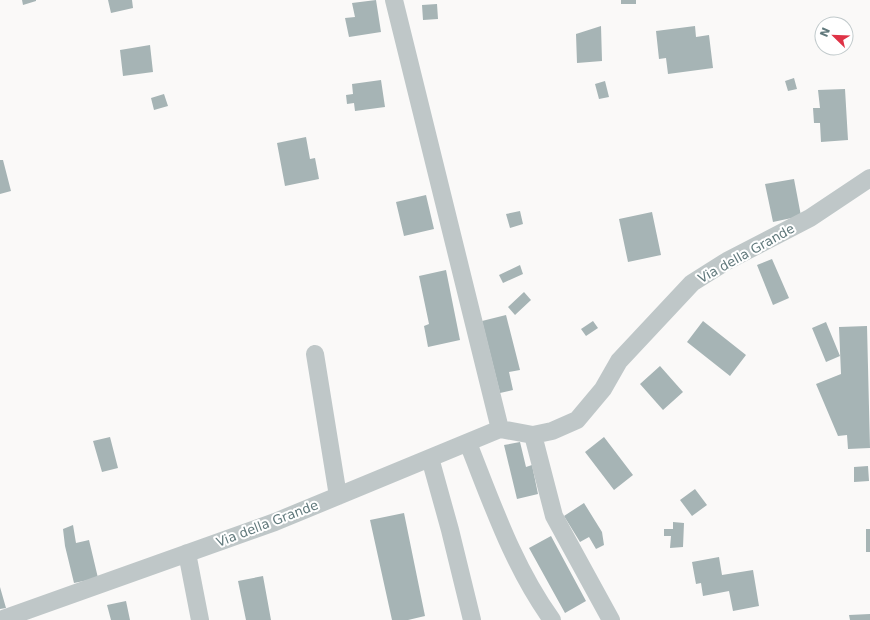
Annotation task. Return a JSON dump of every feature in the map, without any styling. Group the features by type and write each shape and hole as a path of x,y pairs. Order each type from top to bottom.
{"street":[{"path":"394,0 500,429"},
{"name":"Via della Grande","path":"0,620 275,522 500,429 533,435 552,432 577,420 603,389 619,361 692,283 727,261 810,218 870,178"},
{"path":"315,354 338,496"},
{"path":"533,435 554,516 611,620"},
{"path":"468,443 488,498 512,552 547,619"},
{"path":"430,458 450,530 472,620"},
{"path":"187,553 200,620"}],"building":[{"path":"22,0 36,0 36,1 23,5"},
{"path":"108,0 132,0 133,8 111,13"},
{"path":"376,0 381,32 349,37 345,18 355,17 352,3"},
{"path":"621,0 636,0 636,4 621,4"},
{"path":"437,4 438,19 423,20 422,5"},
{"path":"601,26 602,61 577,63 576,34"},
{"path":"695,26 696,37 709,35 713,68 668,74 666,58 659,59 656,31"},
{"path":"150,45 153,72 123,76 120,50"},
{"path":"794,78 797,89 788,91 785,81"},
{"path":"381,80 385,107 355,111 354,103 347,104 346,95 353,94 352,84"},
{"path":"605,81 609,97 599,99 595,84"},
{"path":"845,89 848,140 821,142 820,123 814,123 813,108 820,108 818,90"},
{"path":"164,94 168,106 154,110 151,98"},
{"path":"306,137 310,159 315,158 319,179 285,186 277,143"},
{"path":"0,160 3,160 11,191 0,194"},
{"path":"794,179 801,216 773,222 765,184"},
{"path":"426,195 434,229 404,236 396,202"},
{"path":"520,211 523,224 510,228 506,214"},
{"path":"652,212 661,255 628,262 619,219"},
{"path":"772,259 789,298 773,305 757,265"},
{"path":"520,265 523,274 503,283 499,275"},
{"path":"446,270 460,340 428,347 424,326 429,324 419,276"},
{"path":"524,292 531,300 515,315 508,307"},
{"path":"506,315 520,370 509,372 513,390 500,393 482,321"},
{"path":"593,321 598,328 586,336 581,329"},
{"path":"703,321 746,355 730,376 687,342"},
{"path":"826,322 840,356 826,362 812,328"},
{"path":"867,326 870,448 848,449 847,435 838,436 816,384 841,374 839,327"},
{"path":"660,366 683,392 663,410 640,384"},
{"path":"110,437 118,468 102,472 93,441"},
{"path":"604,437 633,475 614,490 585,452"},
{"path":"520,442 526,467 532,465 538,494 517,499 504,445"},
{"path":"868,466 869,481 854,482 854,467"},
{"path":"695,489 707,505 692,516 680,500"},
{"path":"584,503 602,532 604,545 596,549 589,537 580,542 564,516"},
{"path":"404,513 425,616 408,620 392,620 370,520"},
{"path":"673,522 684,523 683,547 670,548 671,536 664,536 664,529 673,529"},
{"path":"73,525 76,543 89,540 98,578 74,583 65,546 63,529"},
{"path":"866,529 870,529 870,552 866,552"},
{"path":"551,536 586,601 565,613 529,548"},
{"path":"719,557 722,575 753,570 759,606 733,611 729,591 703,596 701,583 696,584 692,562"},
{"path":"263,576 271,620 246,620 238,581"},
{"path":"0,587 6,608 0,609"},
{"path":"126,601 130,620 111,620 107,605"},
{"path":"870,614 870,620 850,620 849,615"}]}
